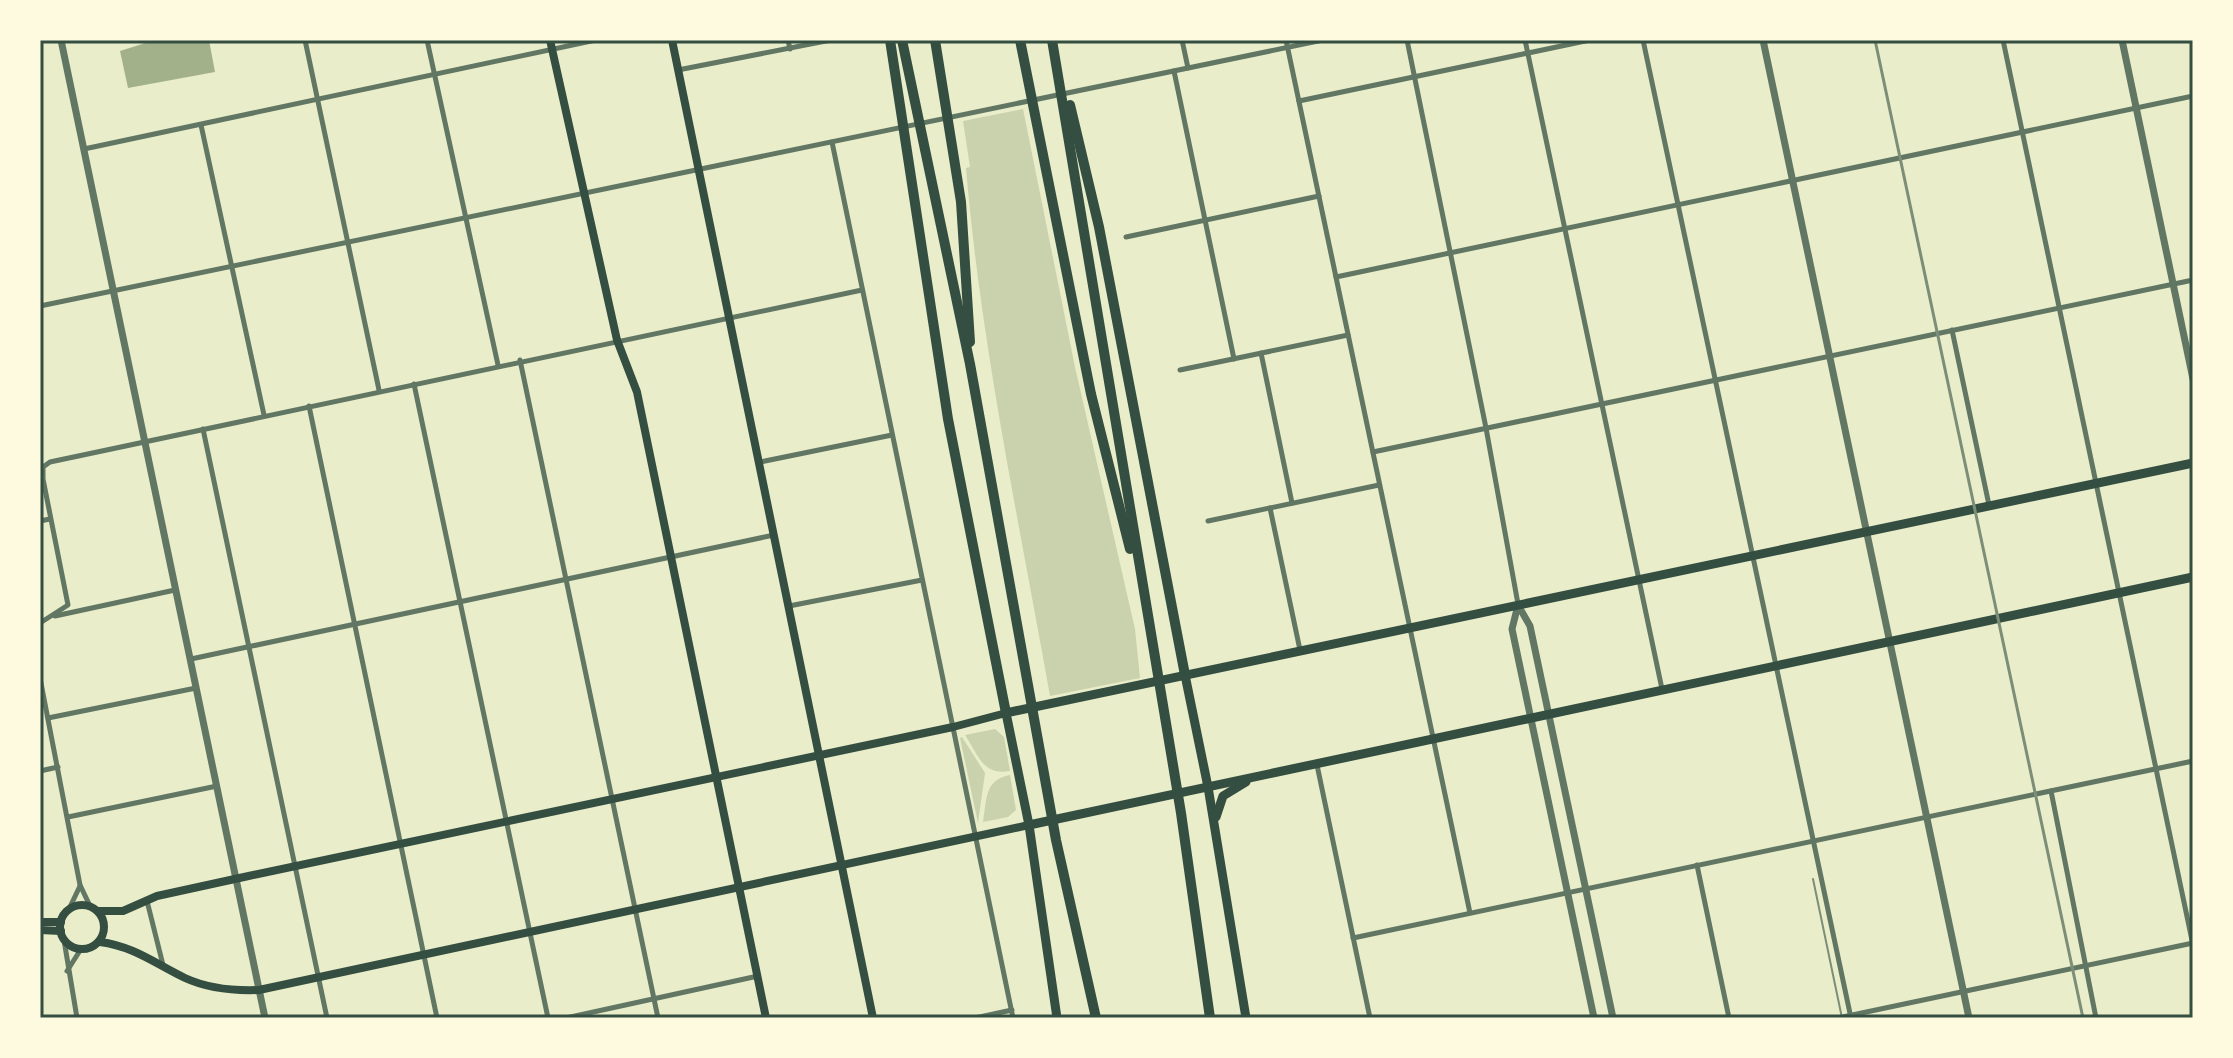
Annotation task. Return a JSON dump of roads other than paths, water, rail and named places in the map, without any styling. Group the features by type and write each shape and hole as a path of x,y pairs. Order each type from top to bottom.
{"highway":[{"path":"890,40 905,154 948,419 1006,713"},
{"path":"902,40 927,147 970,364 1056,840 1096,1018"},
{"path":"935,40 955,155 969,283 970,364"},
{"path":"1020,40 1091,394 1147,617"},
{"path":"1053,40 1070,121 1099,227 1185,675"},
{"path":"1070,121 1153,655 1181,813 1210,1018"}],"main road":[{"path":"672,40 873,1018"},
{"path":"551,45 617,340 637,392 766,1018"},
{"path":"62,931 69,909 123,911 147,901 296,865 2193,463"},
{"path":"40,922 62,931 81,949 100,942 122,945 199,984 226,990 259,990 976,834 2193,577"},
{"path":"1185,675 1208,787 1246,1018"},
{"path":"1006,713 1029,825 1057,1018"},
{"path":"1214,824 1223,796 1256,777"},
{"path":"94,908 105,925 100,942"},
{"path":"40,930 62,931"}],"street":[{"path":"61,40 265,1018"},
{"path":"305,40 379,390"},
{"path":"427,40 498,365"},
{"path":"84,149 435,75 551,45 596,40"},
{"path":"788,40 790,49"},
{"path":"678,70 831,40"},
{"path":"1182,40 1188,68"},
{"path":"1286,40 1470,913"},
{"path":"40,306 1323,40"},
{"path":"1407,40 1486,428 1518,605 1530,626 1613,1018"},
{"path":"1525,40 1662,689"},
{"path":"1299,101 1590,40"},
{"path":"1643,40 1851,1017"},
{"path":"1763,40 1969,1018"},
{"path":"1838,1018 2193,944 2003,40"},
{"path":"2122,40 2193,379"},
{"path":"1174,71 1234,359"},
{"path":"1336,277 2193,96"},
{"path":"201,125 264,415"},
{"path":"832,142 1013,1018"},
{"path":"1126,237 1319,196"},
{"path":"1373,452 2193,280"},
{"path":"50,617 68,605 43,467 50,462 862,290"},
{"path":"1952,330 1989,506"},
{"path":"1180,370 1348,335"},
{"path":"1261,353 1292,503"},
{"path":"520,360 658,1018"},
{"path":"414,384 548,1018"},
{"path":"309,406 437,1018"},
{"path":"203,429 327,1018"},
{"path":"759,463 892,435"},
{"path":"1208,521 1379,485"},
{"path":"1270,508 1300,651"},
{"path":"40,521 50,519"},
{"path":"191,659 774,535"},
{"path":"789,606 922,580"},
{"path":"40,621 175,590"},
{"path":"1518,605 1512,629 1594,1018"},
{"path":"40,678 80,885 94,908"},
{"path":"48,718 196,688"},
{"path":"1353,938 2193,761"},
{"path":"1317,764 1370,1018"},
{"path":"40,771 58,767"},
{"path":"68,817 217,786"},
{"path":"2051,791 2096,1018"},
{"path":"1697,865 1729,1018"},
{"path":"69,909 80,885"},
{"path":"147,901 163,965"},
{"path":"62,931 77,1018"},
{"path":"67,972 81,949"},
{"path":"566,1018 759,976"},
{"path":"975,1018 1012,1010"}],"tram line":[{"path":"1813,879 1842,1018"}],"railway":[{"path":"1875,40 2083,1018"}]}
